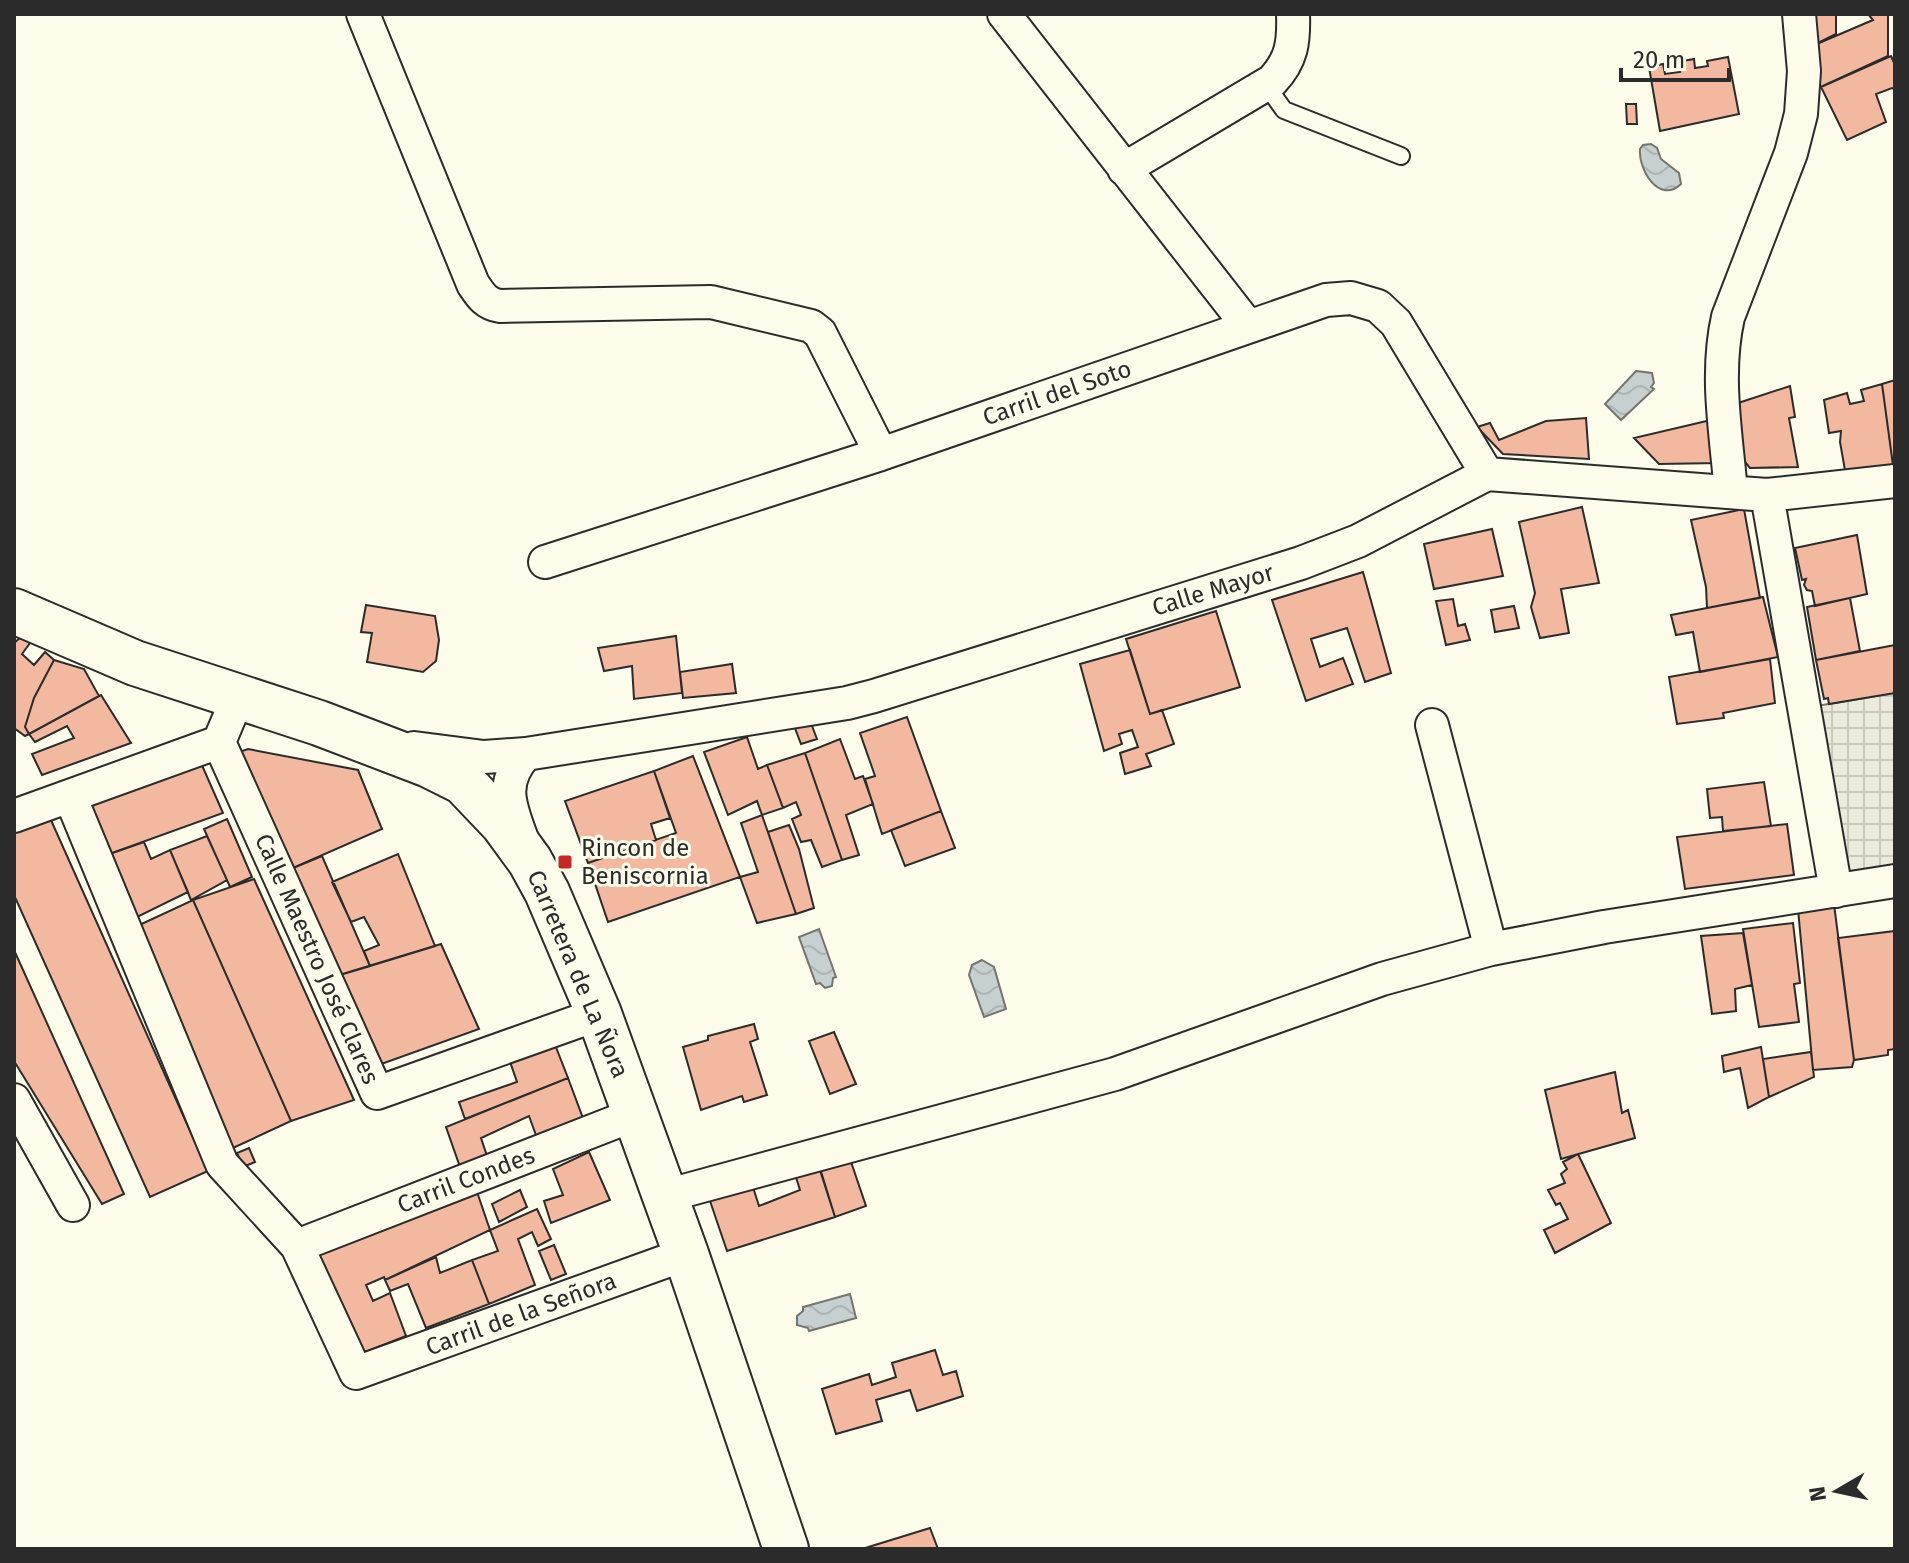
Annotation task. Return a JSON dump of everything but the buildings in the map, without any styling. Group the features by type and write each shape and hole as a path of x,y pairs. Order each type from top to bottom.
{"main road":[{"name":"Carretera de La Ñora","path":"14,611 135,663 368,740 463,782 483,801 530,861 547,892 599,1014 686,1254 786,1549"}],"street":[{"path":"363,14 481,297 490,304 500,306 711,302 811,326 820,333 881,454"},
{"path":"1004,14 1248,326"},
{"path":"1124,169 1266,85 1286,66 1291,47 1293,14"},
{"path":"1731,492 1721,383 1722,346 1728,317 1791,153 1801,114 1804,71 1799,14"},
{"name":"Carril del Soto","path":"545,562 881,454 1326,300 1351,298 1378,306 1396,323 1487,474"},
{"path":"1487,474 1767,495 1895,481"},
{"name":"Calle Mayor","path":"368,740 484,757 526,754 847,703 1301,563 1358,541 1487,474"},
{"path":"1767,495 1836,891"},
{"path":"14,816 219,742 238,697"},
{"path":"1432,725 1491,949"},
{"name":"Calle Maestro José Clares","path":"219,742 377,1093 599,1014"},
{"path":"526,754 513,768 509,787 511,809 530,861"},
{"path":"70,796 222,1164 297,1246"},
{"path":"665,1196 1103,1078 1382,979 1491,949 1604,927 1895,881"},
{"path":"14,1100 73,1205"},
{"name":"Carril Condes","path":"297,1246 636,1114"},
{"name":"Carril de la Señora","path":"297,1246 356,1373 686,1254"}],"lane":[{"path":"1266,85 1284,110 1401,156"}],"shaded area":[{"path":"1895,693 1895,881 1836,891 1804,708"}],"water":[{"path":"1651,144 1657,148 1661,159 1679,173 1681,184 1673,189 1658,187 1642,166 1640,149 1643,145"},
{"path":"1636,371 1652,373 1654,383 1651,387 1654,389 1621,420 1605,404"},
{"path":"819,929 836,977 832,986 825,988 820,983 816,984 799,937"},
{"path":"982,960 994,967 1006,1009 984,1017 969,975 972,965"},
{"path":"850,1294 856,1318 809,1331 797,1325 797,1316 803,1307"}],"place":[{"name":"Rincon de Beniscornia","path":"565,862"}]}
